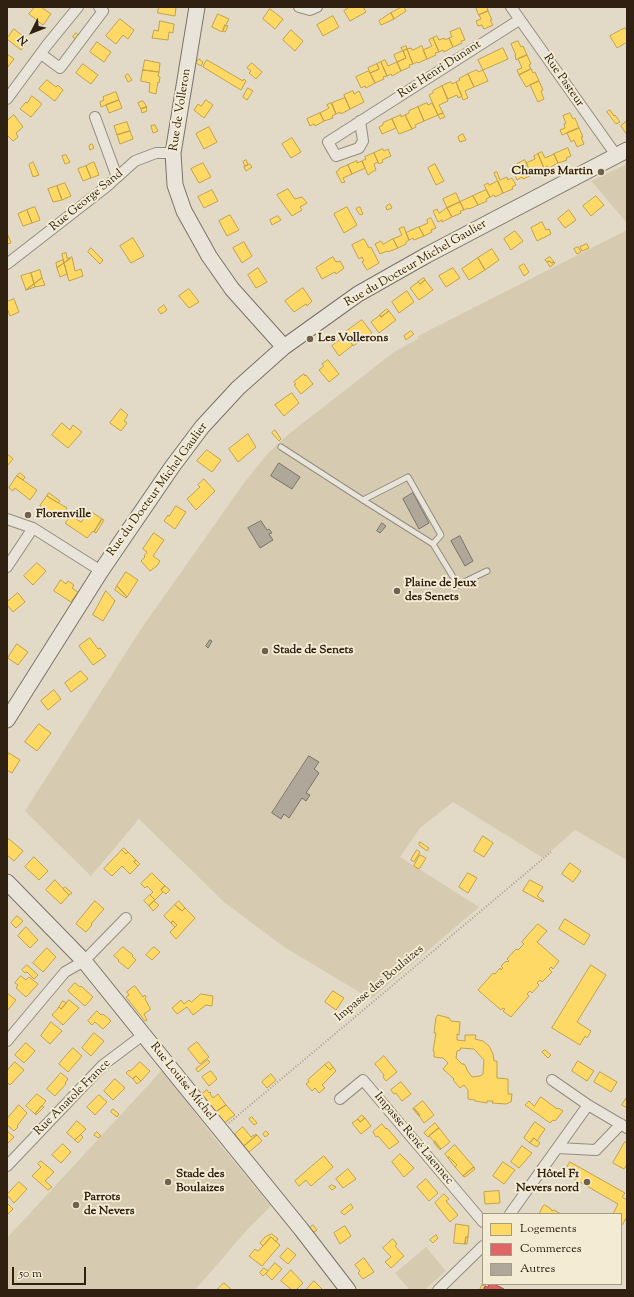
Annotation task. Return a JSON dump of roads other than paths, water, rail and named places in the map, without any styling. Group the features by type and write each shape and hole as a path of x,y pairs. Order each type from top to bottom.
{"street":[{"path":"9,94 78,7"},
{"path":"41,54 60,68 103,11 98,7"},
{"name":"Rue de Volleron","path":"197,7 173,153 175,185 184,211 209,256 232,289 284,347"},
{"path":"299,7 310,10 318,7"},
{"name":"Rue Pasteur","path":"510,7 621,152"},
{"name":"Rue Henri Dunant","path":"360,121 520,20"},
{"path":"94,117 117,177"},
{"name":"Rue du Docteur Michel Gaulier","path":"7,720 101,571 202,427 238,388 284,347 358,294 427,255 621,152"},
{"name":"Rue George Sand","path":"7,264 135,161 156,153 173,153"},
{"path":"7,519 33,528 101,571"},
{"path":"7,567 33,528"},
{"name":"Rue Louise Michel","path":"7,882 84,960 301,1229 348,1290"},
{"path":"7,1042 65,972 84,960 126,918"},
{"name":"Rue Anatole France","path":"7,1166 103,1065 143,1035"},
{"name":"Impasse René Laennec","path":"340,1099 363,1080 482,1221"},
{"path":"552,1080 588,1105 624,1126 596,1150 558,1148"},
{"path":"511,1213 588,1105"},
{"path":"438,1290 482,1247"}],"lane":[{"path":"281,447 433,544 458,586 487,571"},
{"path":"363,500 408,477 441,534 433,544"}],"place":[{"name":"Champs Martin","path":"601,172"},
{"name":"Les Vollerons","path":"310,339"},
{"name":"Florenville","path":"28,515"},
{"name":"Plaine de Jeux des Senets","path":"397,591"},
{"name":"Stade de Senets","path":"265,651"},
{"name":"Stade des Boulaizes","path":"168,1182"},
{"name":"Hôtel F1 Nevers nord","path":"587,1182"},
{"name":"Parrots de Nevers","path":"76,1205"}]}
